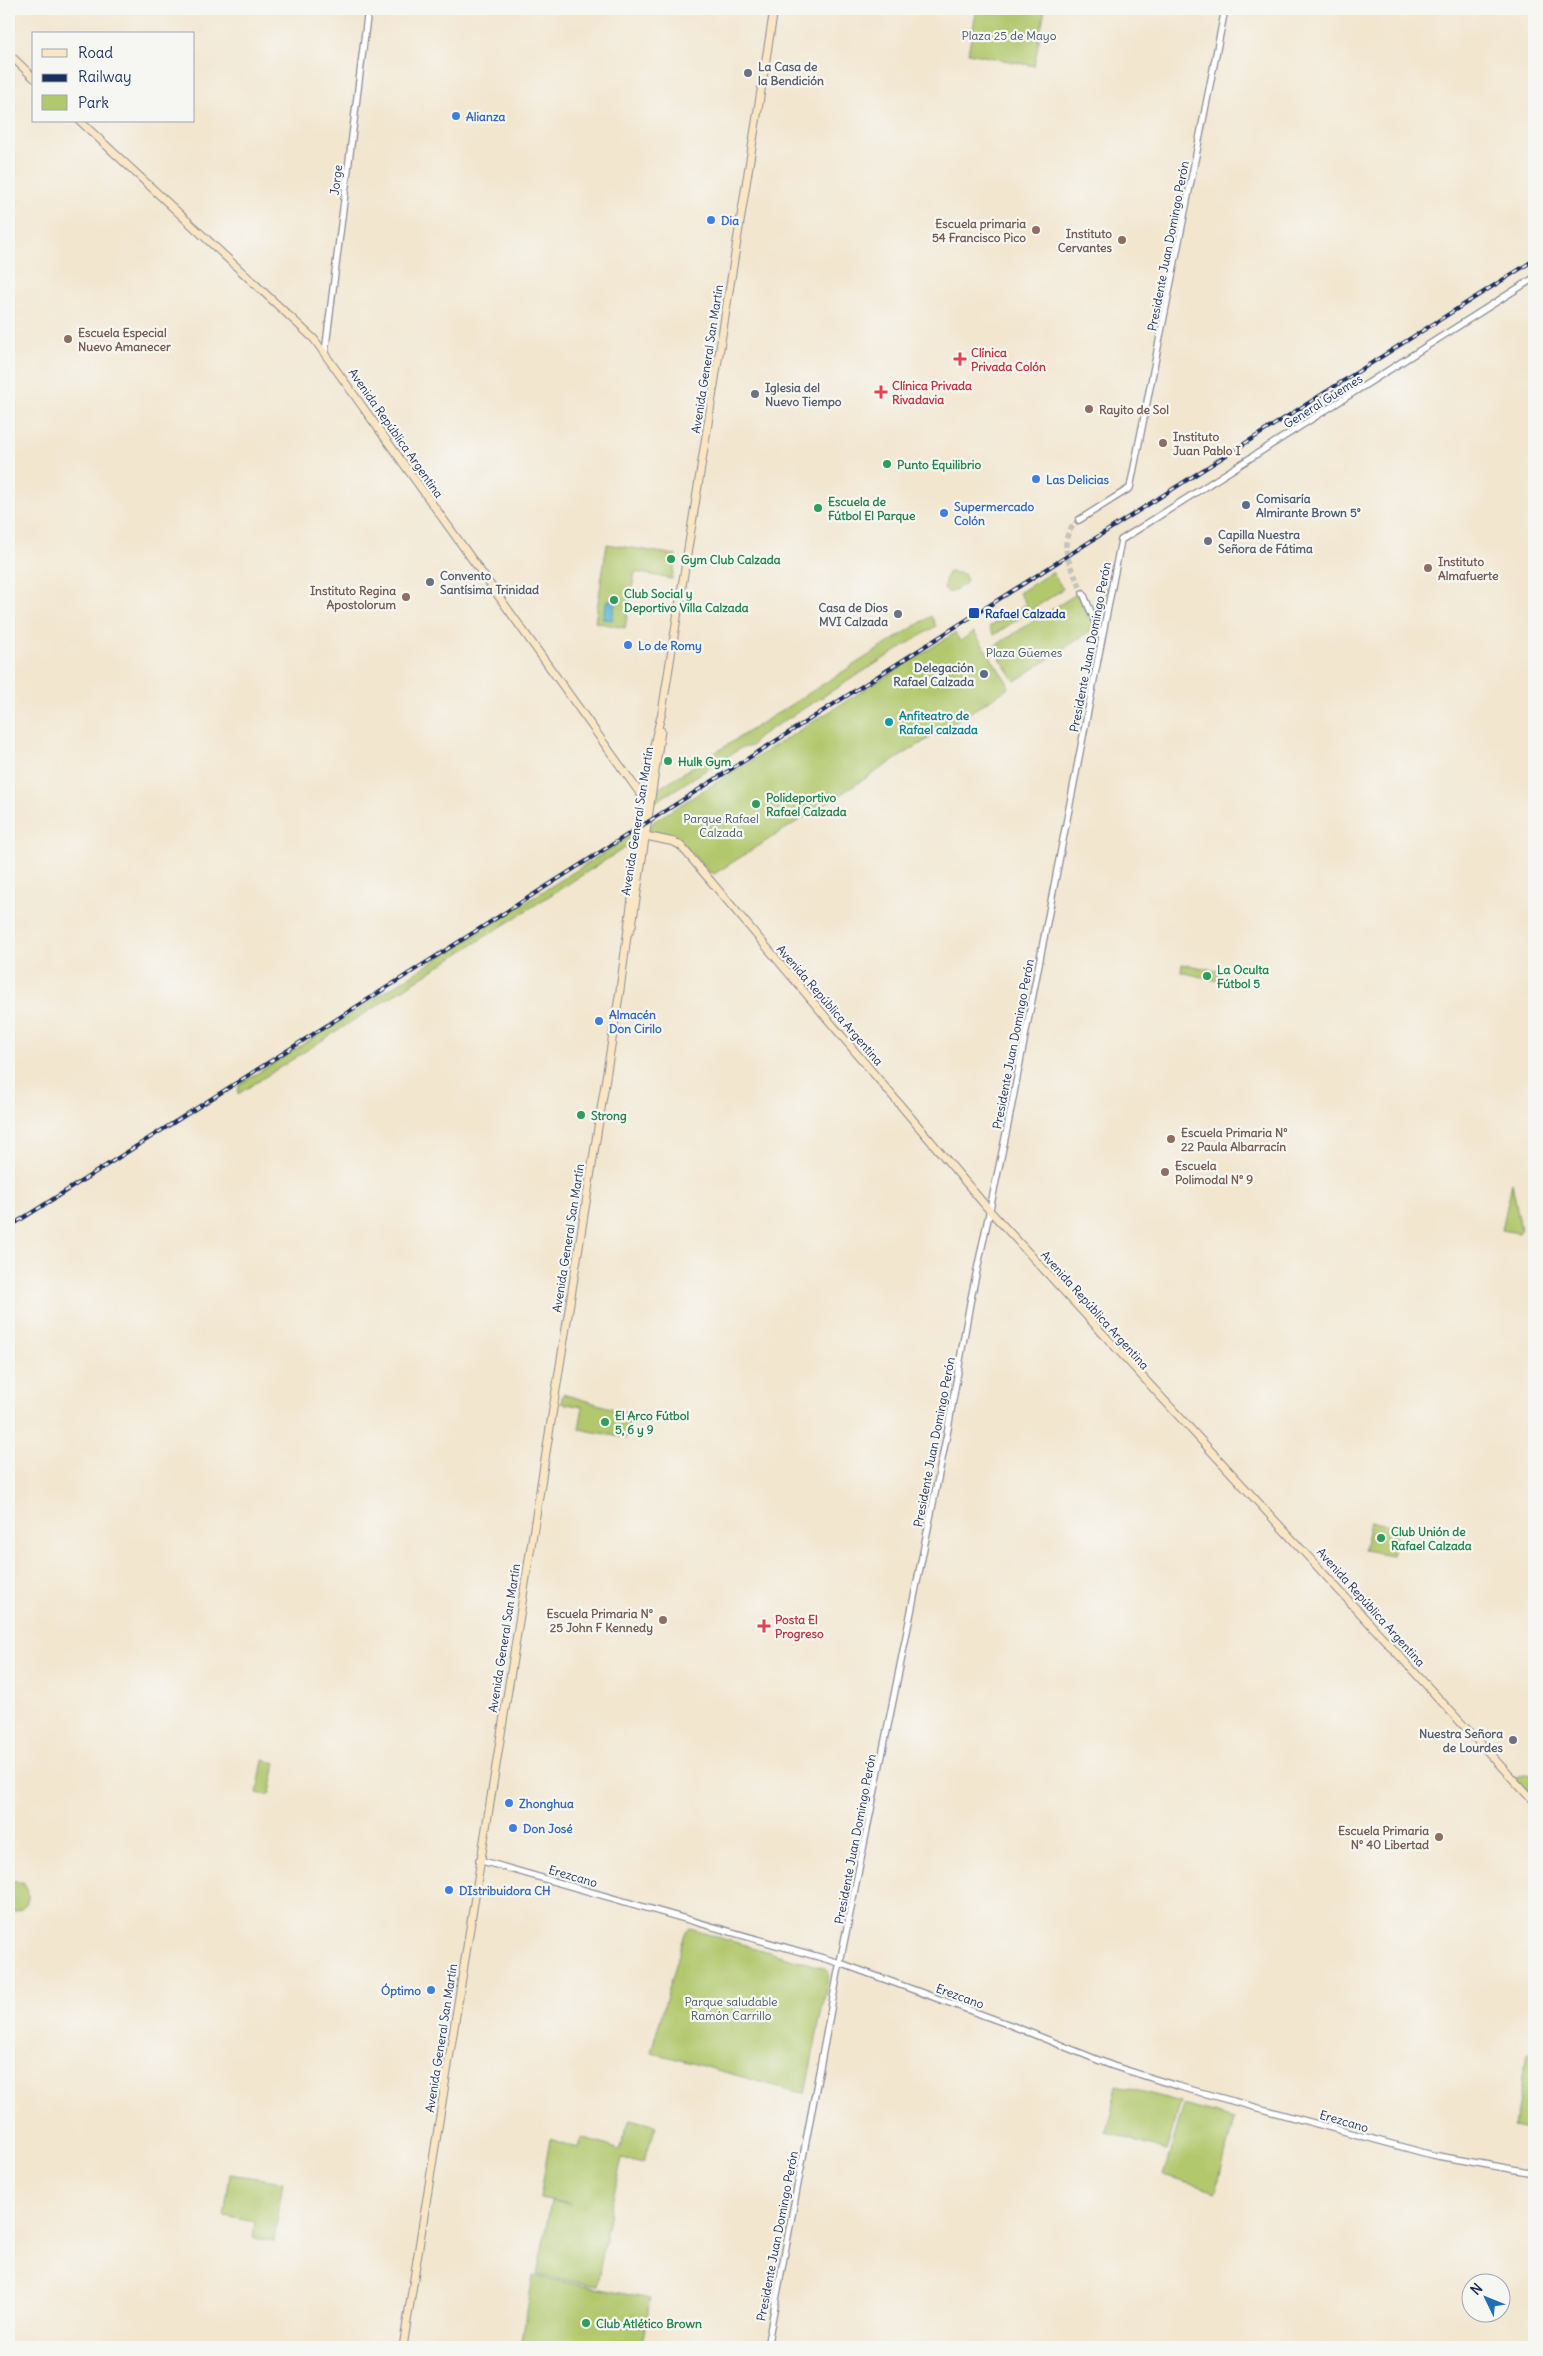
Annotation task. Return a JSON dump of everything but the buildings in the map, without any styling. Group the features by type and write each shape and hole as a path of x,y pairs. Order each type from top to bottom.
{"main road":[{"name":"Avenida General San Martín","path":"629,932 627,926 646,799 662,712 774,9"},
{"path":"9,54 32,76"},
{"name":"Avenida República Argentina","path":"81,122 250,278 307,332 325,353 639,792 646,799"},
{"name":"Avenida General San Martín","path":"403,2347 479,1860 629,932 632,926 660,747 662,712"},
{"name":"Avenida República Argentina","path":"646,836 674,842 681,846 990,1211 1534,1802"}],"street":[{"name":"Jorge","path":"325,353 368,9"},
{"name":"Presidente Juan Domingo Perón","path":"1080,520 1130,488 1225,9"},
{"name":"General Güemes","path":"1121,540 1534,278"},
{"name":"Presidente Juan Domingo Perón","path":"767,2347 840,1963 1121,540"},
{"path":"1083,593 1101,636"},
{"name":"Erezcano","path":"479,1860 840,1963 1013,2026 1118,2068 1267,2111 1432,2155 1534,2172"}],"green space":[{"name":"Plaza 25 de Mayo","path":"977,9 1045,9 1034,66 968,53"},
{"name":"Club Social y Deportivo Villa Calzada","path":"607,544 676,555 672,579 635,572 625,628 595,622"},
{"path":"949,572 964,574 967,580 965,584 949,593 944,588 946,576"},
{"path":"1052,572 1063,589 994,635 989,627 1026,604 1019,593"},
{"name":"Plaza Güemes","path":"1078,593 1095,628 1015,681 993,647"},
{"path":"931,616 936,626 758,737 752,746 741,748 655,802 656,790"},
{"name":"Parque Rafael Calzada","path":"974,632 1007,682 1007,689 714,874 708,871 678,840 653,834 649,830 653,822 955,633 960,641"},
{"path":"635,833 634,842 238,1094 239,1085"},
{"name":"La Oculta Fútbol 5","path":"1182,964 1220,971 1218,981 1181,972"},
{"path":"1512,1183 1521,1230 1519,1233 1502,1230"},
{"name":"El Arco Fútbol 5, 6 y 9","path":"563,1394 631,1414 626,1438 579,1429 583,1407 561,1403"},
{"name":"Club Unión de Rafael Calzada","path":"1370,1522 1398,1526 1392,1555 1364,1550"},
{"path":"263,1760 276,1763 270,1793 267,1795 257,1793"},
{"path":"1524,1775 1534,1776 1534,1802 1514,1779"},
{"path":"9,1879 23,1883 28,1893 24,1907 15,1912 9,1912"},
{"name":"Parque saludable Ramón Carrillo","path":"690,1929 827,1969 829,1974 805,2094 651,2052 685,1933"},
{"path":"1527,2053 1534,2055 1534,2132 1514,2128"},
{"path":"1117,2085 1181,2102 1166,2151 1107,2132"},
{"path":"1184,2105 1234,2119 1216,2191 1163,2176"},
{"path":"630,2119 656,2126 643,2163 622,2158 610,2211 597,2286 537,2275 551,2201 570,2204 540,2198 550,2139 578,2148 581,2137 619,2150"},
{"path":"230,2174 283,2182 274,2241 253,2238 255,2222 224,2216"},
{"name":"Club Atlético Brown","path":"533,2276 651,2299 641,2347 521,2347"}],"water":[{"path":"607,600 616,601 612,620 602,619"}],"tunnel":[{"path":"1079,520 1071,528 1066,546 1070,564 1083,593"}],"railway":[{"path":"9,1227 1534,260"}],"place":[{"name":"La Casa de la Bendición","path":"748,73"},
{"name":"Alianza","path":"456,116"},
{"name":"Dia","path":"711,220"},
{"name":"Escuela primaria 54 Francisco Pico","path":"1036,230"},
{"name":"Instituto Cervantes","path":"1122,240"},
{"name":"Escuela Especial Nuevo Amanecer","path":"68,339"},
{"name":"Clínica Privada Colón","path":"960,359"},
{"name":"Clínica Privada Rivadavia","path":"881,392"},
{"name":"Iglesia del Nuevo Tiempo","path":"755,394"},
{"name":"Rayito de Sol","path":"1089,409"},
{"name":"Instituto Juan Pablo I","path":"1163,443"},
{"name":"Punto Equilibrio","path":"887,464"},
{"name":"Las Delicias","path":"1036,479"},
{"name":"Comisaría Almirante Brown 5°","path":"1246,505"},
{"name":"Escuela de Fútbol El Parque","path":"818,508"},
{"name":"Supermercado Colón","path":"944,513"},
{"name":"Capilla Nuestra Señora de Fátima","path":"1208,541"},
{"name":"Gym Club Calzada","path":"671,559"},
{"name":"Instituto Almafuerte","path":"1428,568"},
{"name":"Convento Santísima Trinidad","path":"430,582"},
{"name":"Instituto Regina Apostolorum","path":"406,597"},
{"name":"Club Social y Deportivo Villa Calzada","path":"614,600"},
{"name":"Rafael Calzada","path":"974,613"},
{"name":"Casa de Dios MVI Calzada","path":"898,614"},
{"name":"Lo de Romy","path":"628,645"},
{"name":"Delegación Rafael Calzada","path":"984,674"},
{"name":"Anfiteatro de Rafael calzada","path":"889,722"},
{"name":"Hulk Gym","path":"668,761"},
{"name":"Polideportivo Rafael Calzada","path":"756,804"},
{"name":"La Oculta Fútbol 5","path":"1207,976"},
{"name":"Almacén Don Cirilo","path":"599,1021"},
{"name":"Strong","path":"581,1115"},
{"name":"Escuela Primaria Nº 22 Paula Albarracín","path":"1171,1139"},
{"name":"Escuela Polimodal Nº 9","path":"1165,1172"},
{"name":"El Arco Fútbol 5, 6 y 9","path":"605,1422"},
{"name":"Club Unión de Rafael Calzada","path":"1381,1538"},
{"name":"Escuela Primaria Nº 25 John F Kennedy","path":"663,1620"},
{"name":"Posta El Progreso","path":"764,1626"},
{"name":"Nuestra Señora de Lourdes","path":"1513,1740"},
{"name":"Zhonghua","path":"509,1803"},
{"name":"Don José","path":"513,1828"},
{"name":"Escuela Primaria Nº 40 Libertad","path":"1439,1837"},
{"name":"DIstribuidora CH","path":"449,1890"},
{"name":"Óptimo","path":"431,1990"},
{"name":"Club Atlético Brown","path":"586,2323"}]}
